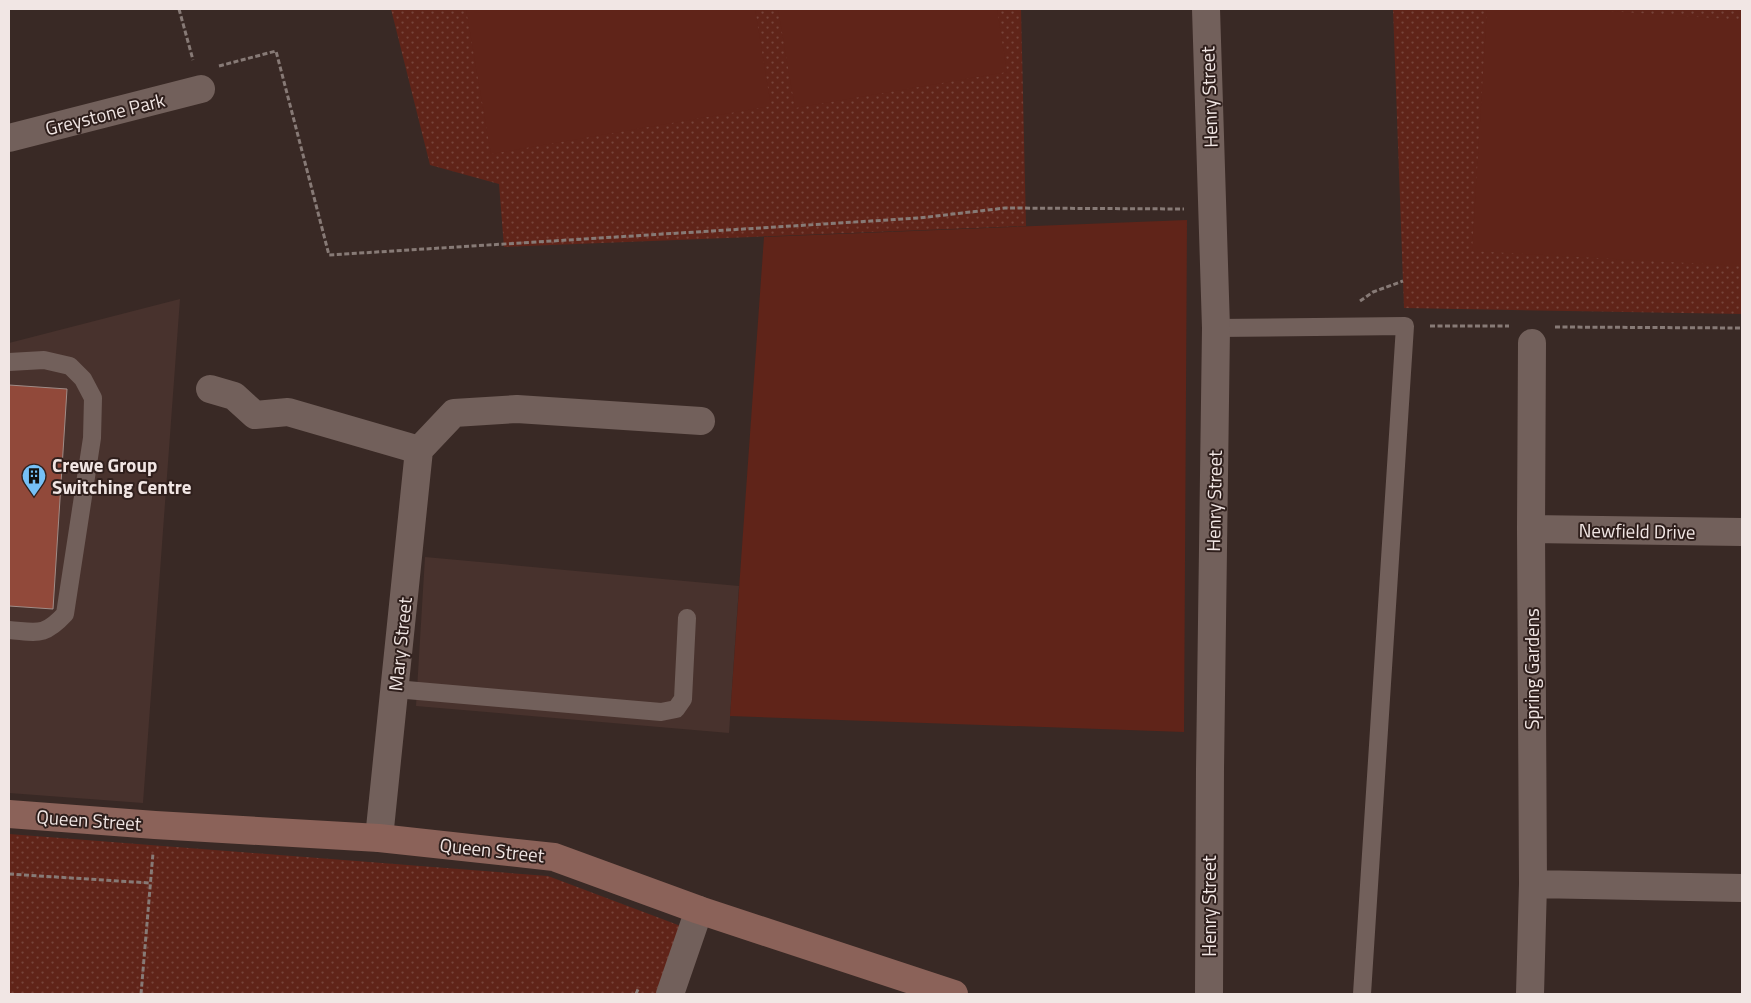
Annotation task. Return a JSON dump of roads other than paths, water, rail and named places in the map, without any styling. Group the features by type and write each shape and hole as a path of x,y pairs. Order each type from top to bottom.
{"street":[{"name":"Henry Street","path":"1206,9 1216,328 1209,994"},
{"name":"Greystone Park","path":"9,138 199,81"},
{"name":"Spring Gardens","path":"1530,994 1533,884 1532,343"},
{"path":"210,389 234,396 255,415 288,412 419,450 454,413 517,409 701,421"},
{"name":"Mary Street","path":"379,838 419,450"},
{"name":"Newfield Drive","path":"1531,530 1742,532"},
{"name":"Queen Street","path":"9,814 155,825 379,838 554,857 699,910 954,994"},
{"path":"1533,884 1742,888"},
{"path":"670,994 699,910"}],"lane":[{"path":"1216,328 1404,326 1362,994"},
{"path":"9,362 44,360 70,366 84,379 93,398 92,438 65,614 52,628 38,632 9,630"},
{"path":"395,689 661,712 676,708 683,699 687,618"}],"place":[{"name":"Crewe Group Switching Centre","path":"34,497"}]}
